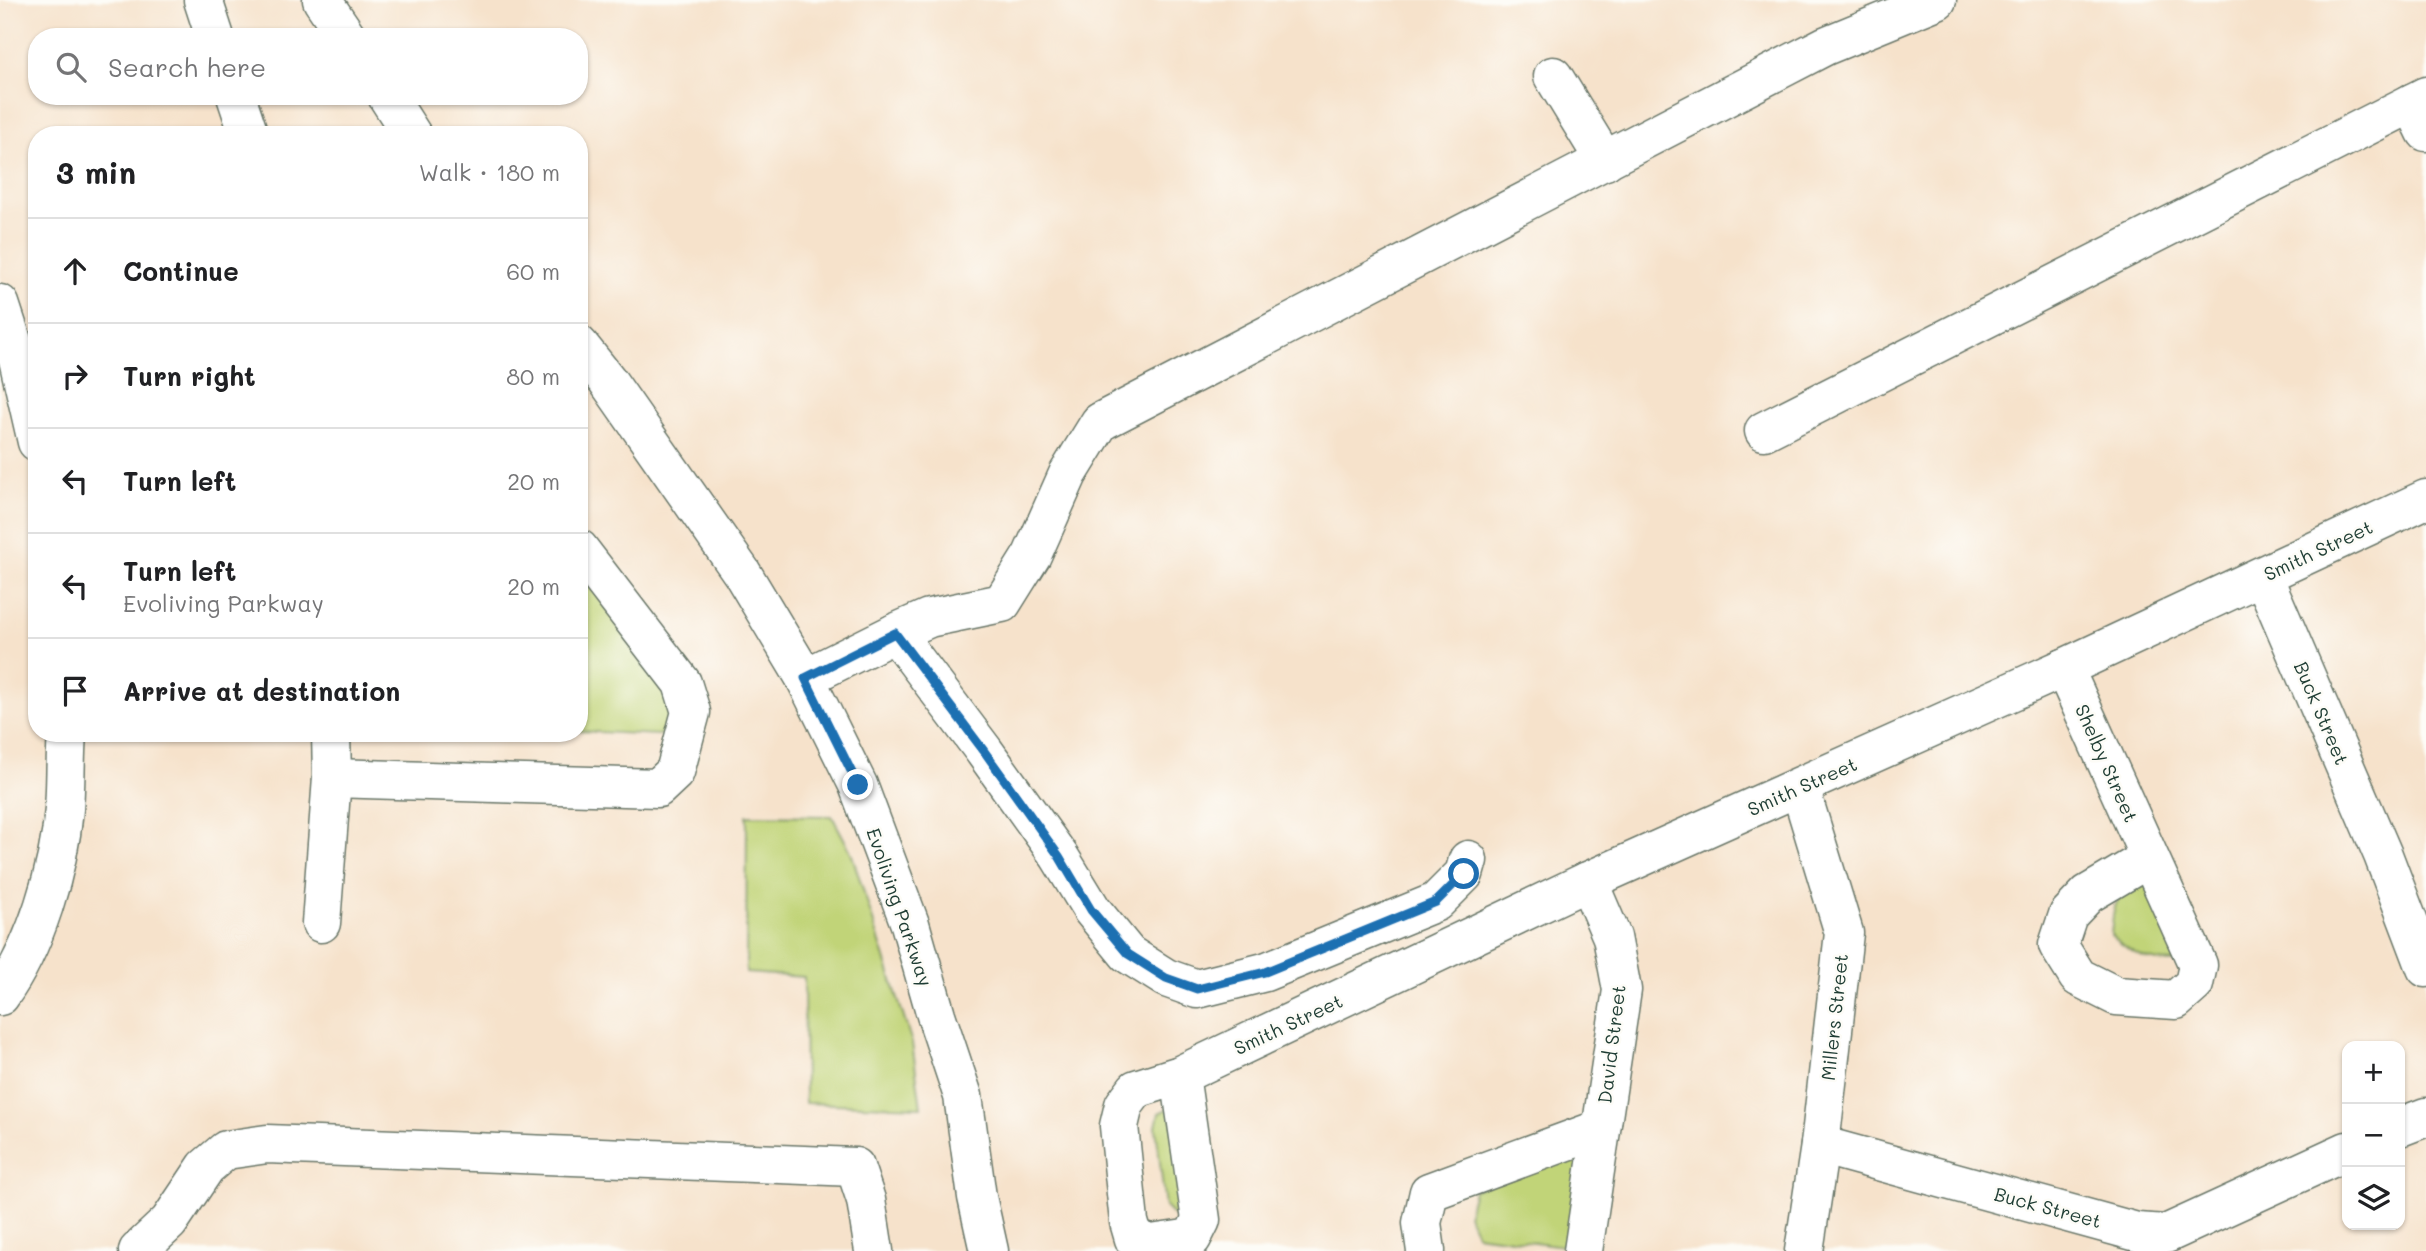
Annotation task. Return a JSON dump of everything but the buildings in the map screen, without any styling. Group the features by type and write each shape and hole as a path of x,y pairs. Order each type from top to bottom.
{"street":[{"path":"203,0 212,28"},
{"path":"322,0 341,28"},
{"path":"805,678 929,618 1002,603 1032,555 1068,474 1100,422 1825,46 1937,0"},
{"path":"1553,76 1605,161"},
{"path":"239,105 246,126"},
{"path":"393,105 406,126"},
{"path":"1764,431 2421,110"},
{"path":"0,304 18,359 28,403"},
{"name":"Evoliving Parkway","path":"588,356 742,573 805,678 858,785 910,924 963,1096 977,1197 989,1251"},
{"name":"Smith Street","path":"1180,1075 1588,881 2064,668 2426,499"},
{"path":"332,778 658,789 676,772 691,712 682,683 588,561"},
{"name":"Buck Street","path":"2263,576 2383,855 2426,968"},
{"path":"895,633 1059,856 1091,910 1128,954 1166,978 1197,989 1265,972 1436,902 1464,874 1468,860"},
{"name":"Shelby Street","path":"2064,668 2149,858"},
{"path":"0,996 34,933 56,861 64,808 67,742"},
{"path":"321,923 332,778 331,742"},
{"name":"Millers Street","path":"1800,788 1844,933 1821,1145 1804,1251"},
{"name":"David Street","path":"1583,1251 1622,990 1612,937 1588,881"},
{"path":"2405,1125 2426,1117"},
{"name":"David Street","path":"1426,1251 1422,1223 1429,1192 1600,1129"},
{"path":"138,1251 169,1222 206,1167 226,1150 267,1144 855,1167 866,1200 874,1251"},
{"name":"Buck Street","path":"1821,1145 2137,1232 2166,1234 2342,1153"}],"green space":[{"path":"588,556 674,685 677,725 659,735 588,731"},
{"path":"747,815 832,816 851,852 912,1043 921,1107 805,1103 804,977 746,973"},
{"path":"2145,881 2181,961 2151,960 2127,948 2111,935 2115,907 2121,896"},
{"path":"1171,1107 1185,1217 1173,1215 1165,1207 1156,1127 1159,1113"},
{"path":"1572,1154 1590,1165 1580,1232 1563,1246 1476,1234 1468,1214 1474,1190"}],"route":[{"path":"858,785 805,678 895,633 1059,856 1091,910 1128,954 1166,978 1197,989 1265,972 1436,902 1464,874"}]}
